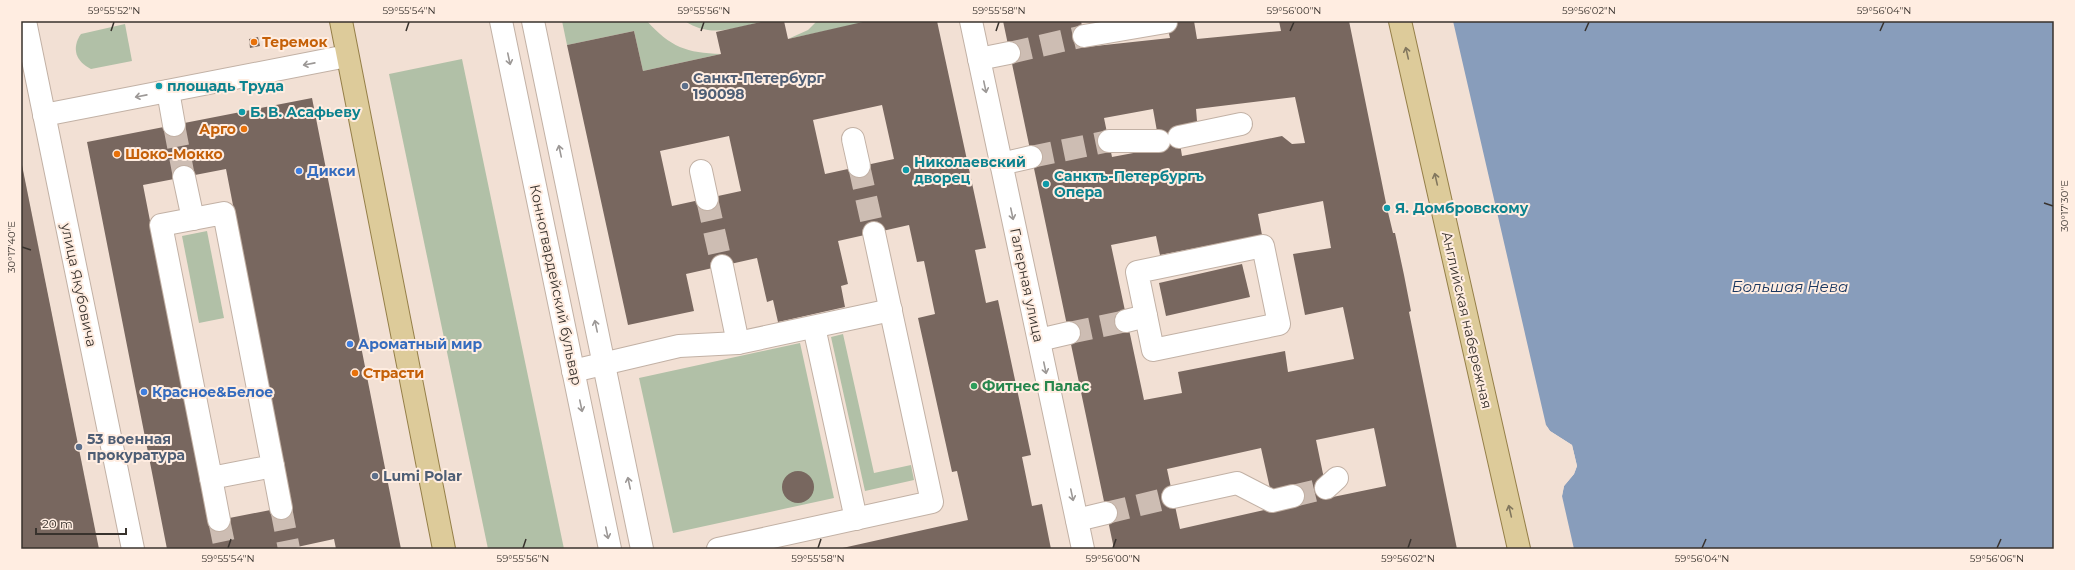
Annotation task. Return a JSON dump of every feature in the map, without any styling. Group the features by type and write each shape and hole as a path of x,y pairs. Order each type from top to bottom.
{"main road":[{"path":"341,21 444,549"},
{"name":"Английская набережная","path":"1400,21 1519,549"}],"street":[{"name":"улица Якубовича","path":"25,21 133,549"},
{"name":"Конногвардейский бульвар","path":"501,21 610,549"},
{"path":"534,21 642,549"},
{"name":"Галерная улица","path":"971,21 1083,549"},
{"path":"1084,36 1166,22"},
{"path":"979,59 1010,53"},
{"path":"44,115 347,56"},
{"path":"168,91 174,125"},
{"path":"1109,141 1169,139 1241,124"},
{"path":"853,139 859,166"},
{"path":"1001,164 1031,157"},
{"path":"701,171 707,199"},
{"path":"184,177 193,219"},
{"path":"218,520 161,225 224,213 281,508"},
{"path":"718,549 932,502 874,233"},
{"path":"1263,246 1279,324 1153,350 1136,319 1138,272 1263,246"},
{"path":"722,266 738,344"},
{"path":"573,371 679,346 738,344 891,310"},
{"path":"814,327 856,519"},
{"path":"1039,340 1069,333"},
{"path":"211,478 273,466"},
{"path":"1173,498 1237,483 1272,501 1293,496"},
{"path":"1077,520 1106,513"}],"green space":[{"path":"562,21 647,21 663,37 680,47 698,52 721,54 643,71 634,31 567,45"},
{"path":"685,21 765,21 724,30 714,30 695,26"},
{"path":"817,21 867,22 788,39 808,30"},
{"path":"125,24 132,61 91,69 82,63 76,49 76,44 81,34"},
{"path":"462,59 564,549 488,549 389,74"},
{"path":"207,231 224,318 199,323 182,236"},
{"path":"843,334 874,473 911,465 914,480 865,491 831,337"},
{"path":"800,343 834,498 673,533 639,378"}],"water":[{"name":"Большая Нева","path":"1453,21 2054,21 2054,549 1574,549 1562,496 1564,486 1574,474 1577,466 1572,445 1550,431 1546,425"}],"pier":[{"path":"1546,425 1550,431 1572,445 1577,466 1574,474 1564,486 1562,496 1562,485 1573,473 1575,466 1570,446 1549,433"}],"building":[{"name":"Николаевский дворец","path":"765,21 784,21 788,39 867,21 937,21 986,248 975,250 986,303 998,300 1031,455 1022,457 1032,506 1042,504 1051,549 838,549 968,520 957,471 952,472 918,318 935,314 924,261 917,262 909,225 838,241 848,284 841,286 845,307 778,322 773,300 767,302 757,258 686,274 694,311 628,325 567,45 634,31 643,71 721,54 716,32","holes":["882,105 894,159 825,174 813,120","729,136 741,191 672,206 660,151"]},
{"path":"1003,21 1081,21 1086,47 1170,38 1166,21 1194,21 1197,39 1281,31 1279,21 1349,21 1387,208 1393,233 1395,233 1404,275 1411,311 1409,312 1457,549 1114,549","holes":["1295,97 1305,143 1292,144 1282,136 1182,156 1178,131 1193,128 1197,121 1196,109","1153,109 1160,148 1112,157 1104,118","1323,201 1331,248 1293,254 1305,315 1343,307 1354,359 1288,372 1285,351 1178,372 1182,393 1144,400 1111,245 1156,236 1160,255 1262,235 1258,214","1374,428 1386,486 1328,498 1316,440","1261,448 1271,493 1295,503 1180,529 1167,469"]},
{"name":"Теремок","path":"258,37 260,46 250,48 249,39"},
{"path":"312,98 401,549 336,549 334,539 288,549 167,549 87,142","holes":["226,169 291,506 209,522 143,185"]},
{"path":"22,165 99,549 21,549"},
{"path":"1242,264 1250,297 1166,316 1159,283"},
{"path":"795,471 801,471 811,478 814,487 813,493 807,500 801,503 795,503 785,496 782,490 782,484 789,474"}],"tunnel":[{"path":"1009,53 1084,36"},
{"path":"174,125 184,177"},
{"path":"1031,157 1109,141"},
{"path":"859,166 874,233"},
{"path":"707,199 722,266"},
{"path":"1069,333 1126,321"},
{"path":"1293,496 1326,488"},
{"path":"1106,513 1173,497"},
{"path":"281,508 289,549"},
{"path":"219,520 225,549"}],"place":[{"name":"Теремок","path":"254,42"},
{"name":"площадь Труда","path":"159,86"},
{"name":"Санкт-Петербург 190098","path":"685,86"},
{"name":"Б. В. Асафьеву","path":"242,112"},
{"name":"Арго","path":"244,129"},
{"name":"Шоко-Мокко","path":"117,154"},
{"name":"Николаевский дворец","path":"906,170"},
{"name":"Дикси","path":"299,171"},
{"name":"Санктъ-Петербургъ Опера","path":"1046,184"},
{"name":"Я. Домбровскому","path":"1387,208"},
{"name":"Ароматный мир","path":"350,344"},
{"name":"Страсти","path":"355,373"},
{"name":"Фитнес Палас","path":"974,386"},
{"name":"Красное&Белое","path":"144,392"},
{"name":"53 военная прокуратура","path":"79,447"},
{"name":"Lumi Рolar","path":"375,476"}]}
